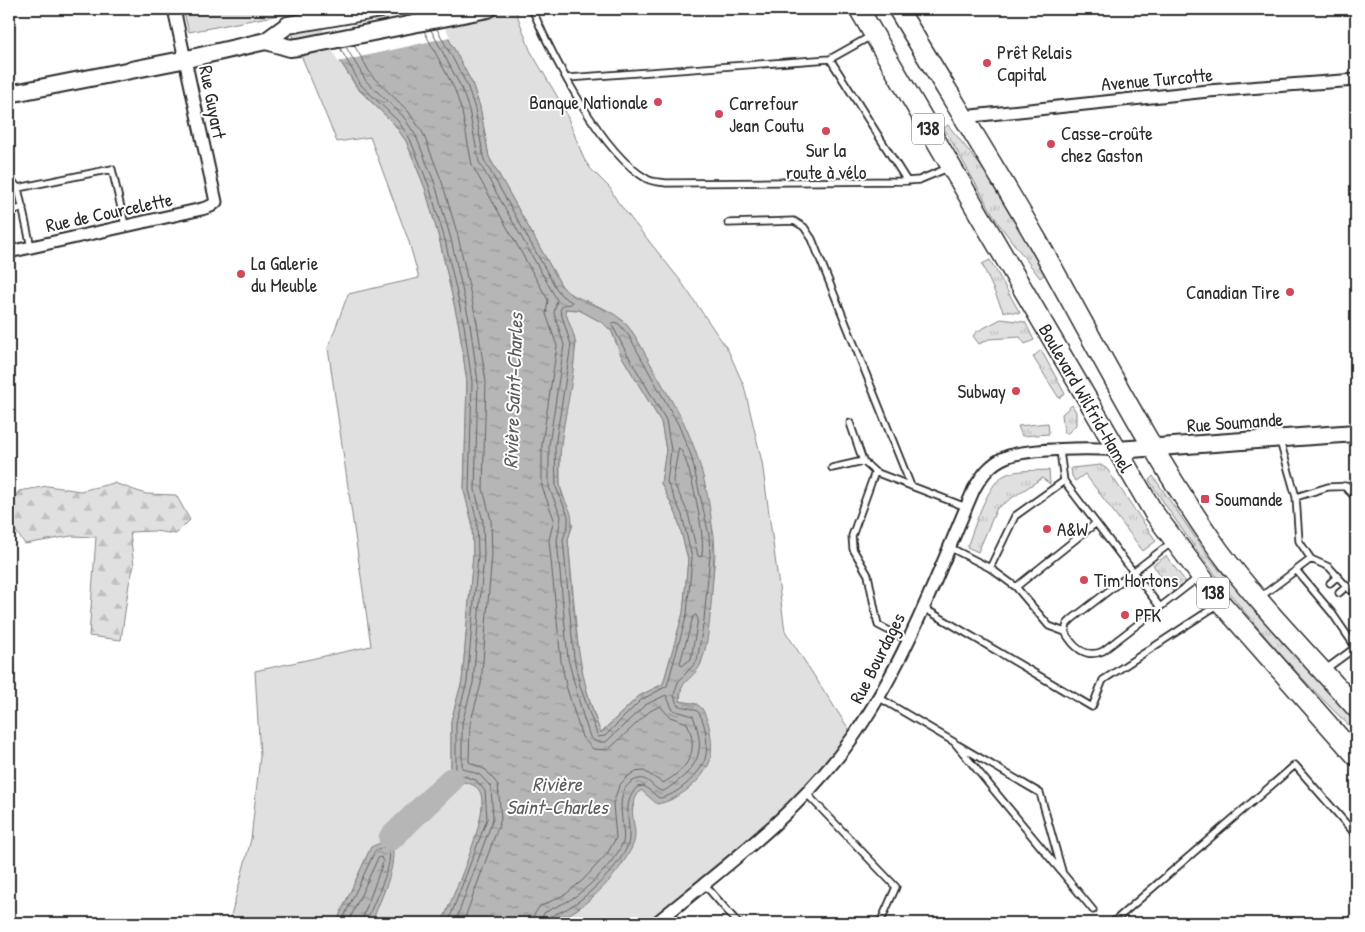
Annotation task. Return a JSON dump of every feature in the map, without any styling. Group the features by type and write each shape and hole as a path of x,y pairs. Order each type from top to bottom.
{"main road":[{"path":"9,94 266,41 288,25 382,9"},
{"path":"266,41 290,48 298,47 488,9"},
{"name":"Boulevard Wilfrid-Hamel","path":"858,9 1133,480 1174,541 1221,602 1356,756"},
{"name":"Boulevard Wilfrid-Hamel","path":"898,9 1036,239 1153,448 1220,551 1356,708"},
{"name":"Rue Soumande","path":"1117,450 1356,433"}],"street":[{"name":"Rue Guyart","path":"174,9 216,202"},
{"name":"Avenue Turcotte","path":"962,117 1208,91 1356,80"},
{"name":"Rue de Courcelette","path":"9,252 202,210 216,202"},
{"name":"Rue Bourdages","path":"656,923 750,846 807,794 854,737 878,698 907,640 974,489 991,465 1007,457 1091,448 1117,450"}],"lane":[{"path":"532,9 598,133 621,158 648,180 666,183 906,181 919,180 950,168"},
{"path":"568,78 830,59 873,35"},
{"path":"830,59 906,181"},
{"path":"18,188 112,169 125,226"},
{"path":"9,177 18,188 31,247"},
{"path":"9,211 23,208"},
{"path":"728,223 794,221 804,227 812,239 911,486"},
{"path":"850,423 863,461 875,472 966,507"},
{"path":"1280,439 1296,497 1299,541 1311,559 1329,567 1349,588 1339,593"},
{"path":"1060,451 1064,481 1160,607"},
{"path":"832,468 863,461"},
{"path":"875,472 852,536 853,549 868,575 878,625 907,640"},
{"path":"990,568 1014,516 1064,481"},
{"path":"1344,486 1356,498"},
{"path":"1296,497 1328,487 1356,486"},
{"path":"1016,587 1096,523"},
{"path":"1065,632 1067,624 1072,619 1174,541"},
{"path":"949,547 990,568 1016,587 1049,626 1065,632 1071,643 1080,651 1095,654 1103,651 1200,576"},
{"path":"1259,598 1311,559"},
{"path":"1296,570 1346,625 1356,647 1323,671"},
{"path":"1330,583 1338,576"},
{"path":"922,607 1092,707 1103,680 1221,602"},
{"path":"878,698 1040,793 1063,874"},
{"path":"954,742 1093,910"},
{"path":"1112,923 1295,765 1356,834"},
{"path":"807,794 896,888 880,923"},
{"path":"704,884 738,923"}],"green space":[{"path":"183,9 316,9 340,61 357,88 394,124 406,141 425,188 440,242 459,326 467,382 464,491 472,522 473,555 462,681 451,721 451,779 472,784 476,787 481,794 482,805 480,820 469,858 442,923 372,923 376,910 371,847 336,923 229,923 251,839 260,756 255,671 371,646 328,348 348,294 419,278 409,242 370,137 337,142 284,14 189,32"},
{"path":"433,9 515,9 530,50 564,108 584,159 590,168 610,188 617,201 680,280 728,350 744,386 762,462 785,631 854,737 824,774 656,923 546,923 576,910 595,894 631,815 636,795 641,789 647,794 692,785 709,763 697,704 680,701 682,684 701,664 709,620 715,555 714,535 696,453 683,422 633,333 622,320 605,309 566,292 561,285 489,157 480,107 472,83"},
{"path":"948,125 984,170 1045,274 1040,278 998,223 944,128"},
{"path":"990,260 1020,313 1003,311 982,264"},
{"path":"564,309 579,310 603,323 612,332 621,355 661,422 666,450 661,483 677,516 688,559 683,613 663,684 639,696 600,733 585,685 579,657 568,539 573,525 560,486 560,446 576,344"},
{"path":"1001,319 1025,322 1034,340 1025,344 1020,337 989,339 979,344 973,336 976,332"},
{"path":"1041,350 1065,394 1059,398 1033,357"},
{"path":"1072,405 1076,412 1076,425 1068,433 1064,433 1062,414"},
{"path":"1048,423 1049,434 1022,436 1018,426"},
{"path":"1101,465 1107,469 1156,541 1143,551 1085,474 1075,481 1072,476 1071,468"},
{"path":"1049,470 1050,484 1042,478 997,508 978,552 967,547 982,507 992,487 998,480 1005,475 1016,472"},
{"path":"1153,476 1210,559 1356,721 1356,732 1299,675 1219,580 1194,547 1149,480"},
{"path":"114,483 146,494 176,495 190,520 176,534 154,531 130,532 134,566 129,584 121,640 89,636 96,537 71,536 25,544 15,530 9,513 19,491 48,486 80,491"},
{"path":"1166,556 1186,582 1173,592 1153,565"}],"water":[{"name":"Rivière Saint-Charles","path":"433,9 472,83 480,107 489,157 561,285 574,296 615,315 631,331 683,421 698,458 708,497 714,558 710,621 701,663 681,689 680,701 701,707 704,713 711,736 710,761 702,776 673,799 657,804 641,790 633,805 635,833 632,847 618,870 584,904 571,913 546,923 442,923 475,839 482,805 481,794 476,787 469,783 451,780 451,721 462,681 473,555 472,522 464,491 467,382 459,326 440,242 425,188 406,141 394,124 358,88 340,61","holes":["565,309 579,310 603,323 612,332 621,355 661,422 666,450 661,483 677,516 688,559 683,613 663,684 639,696 601,733 592,710 577,638 568,539 572,521 560,484 559,467 572,381 575,346"]},
{"path":"391,838 393,860 391,871 372,923 336,923 371,847"}],"pier":[{"path":"313,9 436,9 450,37 338,62"}],"waterway":[{"path":"391,838 451,780"}],"place":[{"name":"Prêt Relais Capital","path":"987,63"},
{"name":"Banque Nationale","path":"658,102"},
{"name":"Carrefour Jean Coutu","path":"719,114"},
{"name":"Sur la route à vélo","path":"826,131"},
{"name":"Casse-croûte chez Gaston","path":"1051,144"},
{"name":"La Galerie du Meuble","path":"241,274"},
{"name":"Canadian Tire","path":"1290,292"},
{"name":"Subway","path":"1016,391"},
{"name":"Soumande","path":"1205,499"},
{"name":"A&W","path":"1047,529"},
{"name":"Tim Hortons","path":"1084,580"},
{"name":"PFK","path":"1125,615"}]}
